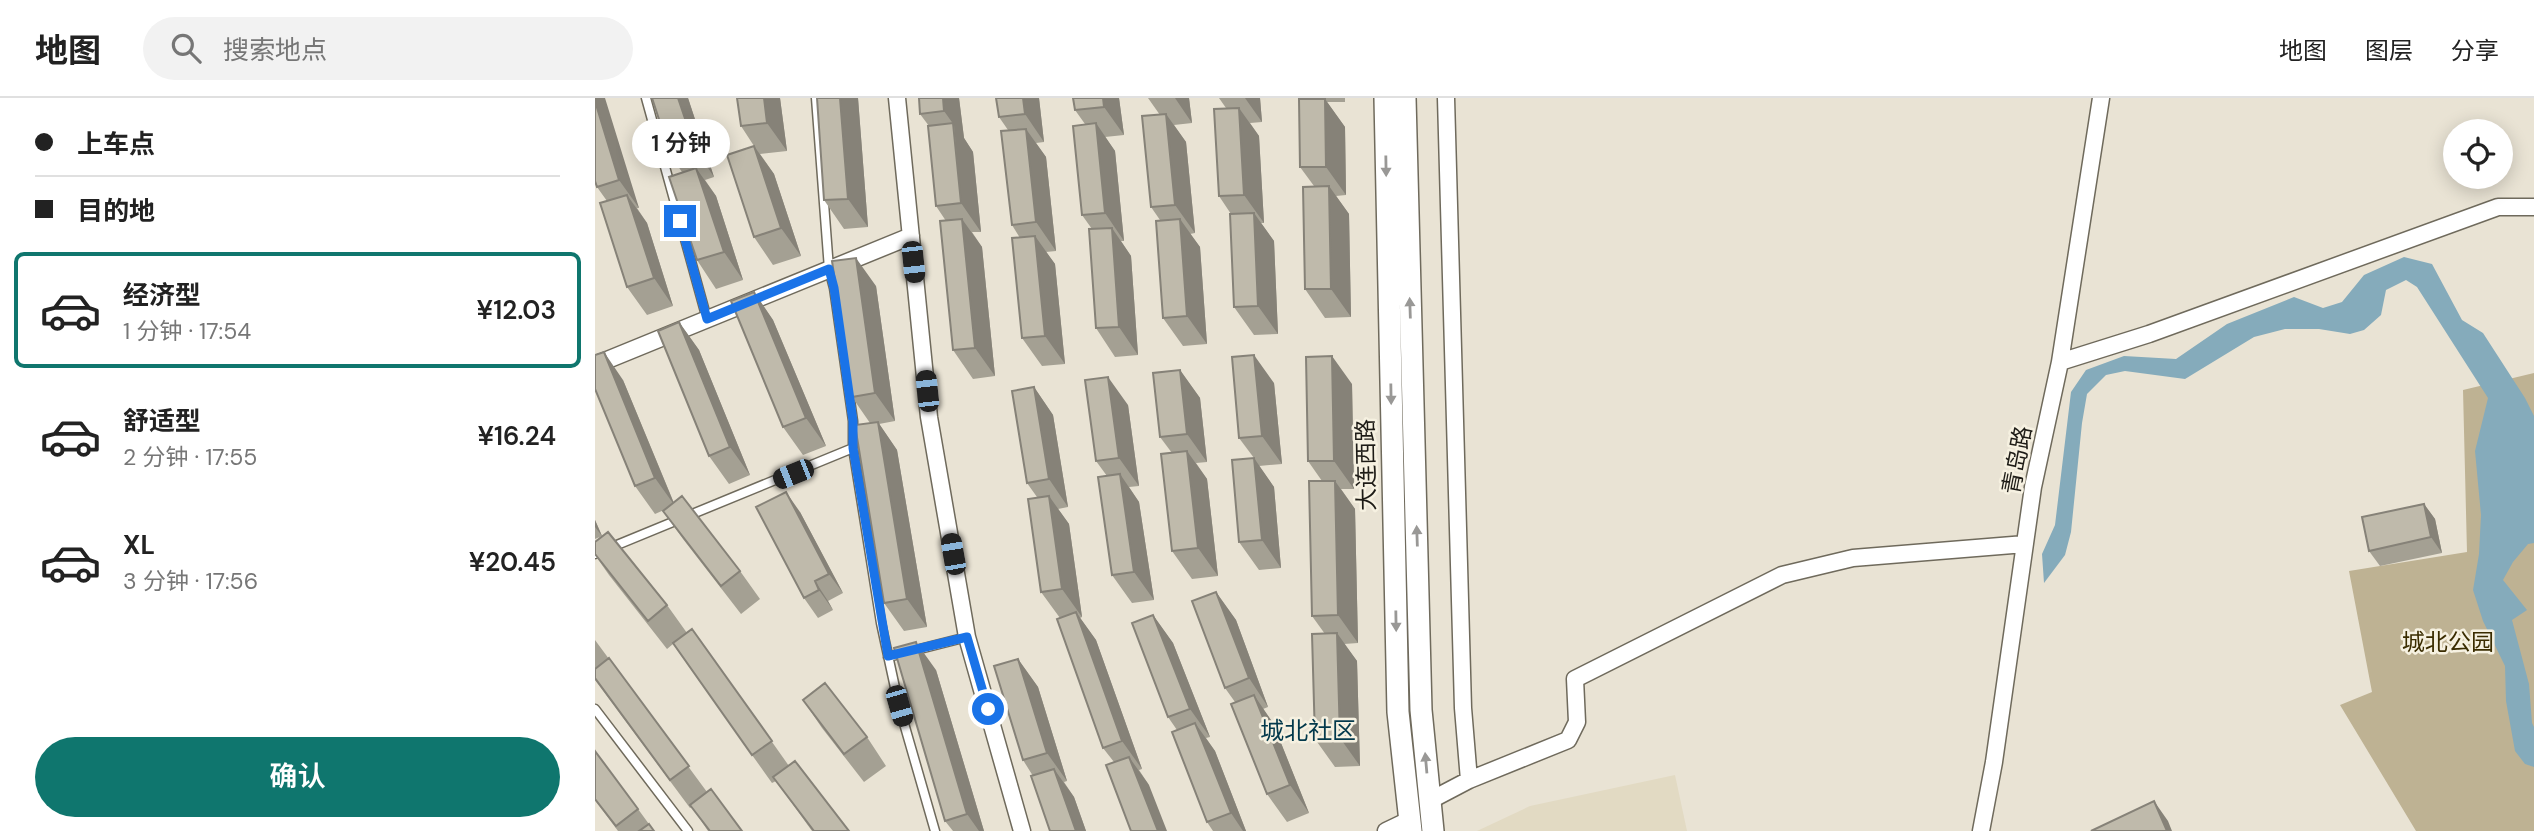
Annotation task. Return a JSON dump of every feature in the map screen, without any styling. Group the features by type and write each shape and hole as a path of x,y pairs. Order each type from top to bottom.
{"main road":[{"name":"大连西路","path":"1385,98 1398,712 1410,826"},
{"path":"1405,98 1421,710 1433,831"}],"street":[{"path":"897,98 929,417 967,637 1023,831"},
{"path":"1446,98 1463,708 1469,780"},
{"name":"青岛路","path":"1982,831 2033,487 2060,362 2101,98"},
{"path":"2060,362 2149,334 2498,207 2534,207"},
{"path":"595,365 911,236"},
{"path":"1429,801 1469,780 1568,740 1577,722 1575,678 1782,575 1853,558 2025,544"},
{"path":"1386,831 1410,826"}],"lane":[{"path":"646,98 707,319"},
{"path":"816,98 829,269 851,408 853,448 888,656 899,706 935,831"},
{"path":"595,554 853,448"},
{"path":"888,656 967,637"},
{"path":"595,709 688,831"}],"shaded area":[{"path":"1675,775 1687,831 1477,831 1530,806"}],"green space":[{"name":"城北公园","path":"2534,373 2534,831 2416,831 2340,705 2372,692 2349,571 2467,552 2463,390"}],"water":[{"path":"2404,257 2432,264 2462,320 2483,333 2534,416 2534,543 2528,544 2503,580 2527,610 2512,620 2529,684 2534,727 2534,767 2525,764 2515,751 2506,701 2505,666 2483,621 2473,590 2479,554 2481,515 2475,451 2488,398 2417,287 2406,280 2386,290 2381,315 2364,330 2350,334 2319,329 2285,329 2254,337 2185,379 2125,371 2106,375 2087,394 2071,532 2065,555 2044,583 2042,554 2055,525 2071,392 2086,370 2124,356 2176,359 2227,324 2294,297 2323,308 2342,302 2364,275"}],"building":[{"path":"652,98 678,98 695,148 671,156"},
{"path":"737,98 764,98 767,123 741,126"},
{"path":"817,98 840,98 848,199 824,200"},
{"path":"919,98 943,98 944,111 920,114"},
{"path":"996,98 1023,98 1025,114 999,117"},
{"path":"1073,98 1103,98 1104,107 1075,110"},
{"path":"1299,99 1325,99 1326,167 1300,167"},
{"path":"595,101 619,180 597,187 595,181"},
{"path":"1239,108 1244,195 1219,196 1214,109"},
{"path":"1166,114 1175,205 1151,207 1142,116"},
{"path":"953,123 961,203 936,206 928,126"},
{"path":"1096,123 1105,213 1082,215 1073,126"},
{"path":"1026,129 1036,222 1012,225 1001,131"},
{"path":"754,146 781,228 754,237 727,155"},
{"path":"696,168 724,252 697,260 669,177"},
{"path":"1329,186 1331,289 1305,289 1303,187"},
{"path":"627,195 654,278 627,287 600,203"},
{"path":"1254,213 1258,306 1234,307 1230,214"},
{"path":"962,219 975,348 953,350 940,221"},
{"path":"1180,219 1187,316 1163,318 1156,221"},
{"path":"1112,228 1119,327 1096,328 1089,229"},
{"path":"1035,236 1045,336 1022,338 1012,238"},
{"path":"856,258 875,393 852,397 832,261"},
{"path":"754,292 806,418 783,427 731,301"},
{"path":"679,322 730,447 709,456 658,331"},
{"path":"604,352 655,478 635,486 595,389 595,355"},
{"path":"1254,355 1262,436 1239,438 1232,357"},
{"path":"1332,356 1334,461 1308,461 1306,357"},
{"path":"1180,370 1187,434 1160,437 1153,373"},
{"path":"1108,377 1119,458 1096,461 1085,380"},
{"path":"1034,387 1049,479 1027,483 1012,391"},
{"path":"878,422 907,599 884,603 855,425"},
{"path":"1187,451 1198,548 1172,551 1161,454"},
{"path":"1254,458 1262,540 1239,542 1232,460"},
{"path":"1120,474 1134,572 1112,575 1098,477"},
{"path":"1309,481 1335,481 1338,615 1312,616"},
{"path":"786,492 829,574 815,581 819,590 804,598 756,507"},
{"path":"682,496 740,571 721,586 663,511"},
{"path":"1049,496 1062,589 1041,592 1028,499"},
{"path":"2424,504 2431,537 2369,551 2362,517"},
{"path":"608,532 667,605 648,621 595,554 595,542"},
{"path":"1216,592 1249,678 1225,688 1192,601"},
{"path":"1076,612 1122,741 1103,748 1057,619"},
{"path":"1153,615 1190,709 1168,717 1132,623"},
{"path":"692,629 772,741 752,755 673,643"},
{"path":"1337,633 1340,738 1315,739 1312,634"},
{"path":"916,642 967,814 945,821 894,648"},
{"path":"609,658 689,766 670,780 595,678 595,669"},
{"path":"1018,659 1047,753 1023,760 994,666"},
{"path":"825,683 867,737 844,754 803,700"},
{"path":"1254,695 1290,785 1267,794 1231,704"},
{"path":"1195,723 1231,813 1207,822 1172,732"},
{"path":"595,751 638,809 616,826 595,799"},
{"path":"1129,757 1158,831 1131,831 1106,765"},
{"path":"795,761 849,831 814,831 773,777"},
{"path":"1054,769 1076,831 1050,831 1031,776"},
{"path":"711,789 742,831 710,831 690,805"},
{"path":"2154,801 2167,831 2091,831"},
{"path":"649,824 654,831 639,831"}],"district":[{"name":"城北社区","path":"1308,731"}],"route":[{"path":"680,221 707,319 829,269 853,421 853,448 888,656 967,637 988,709"}]}
